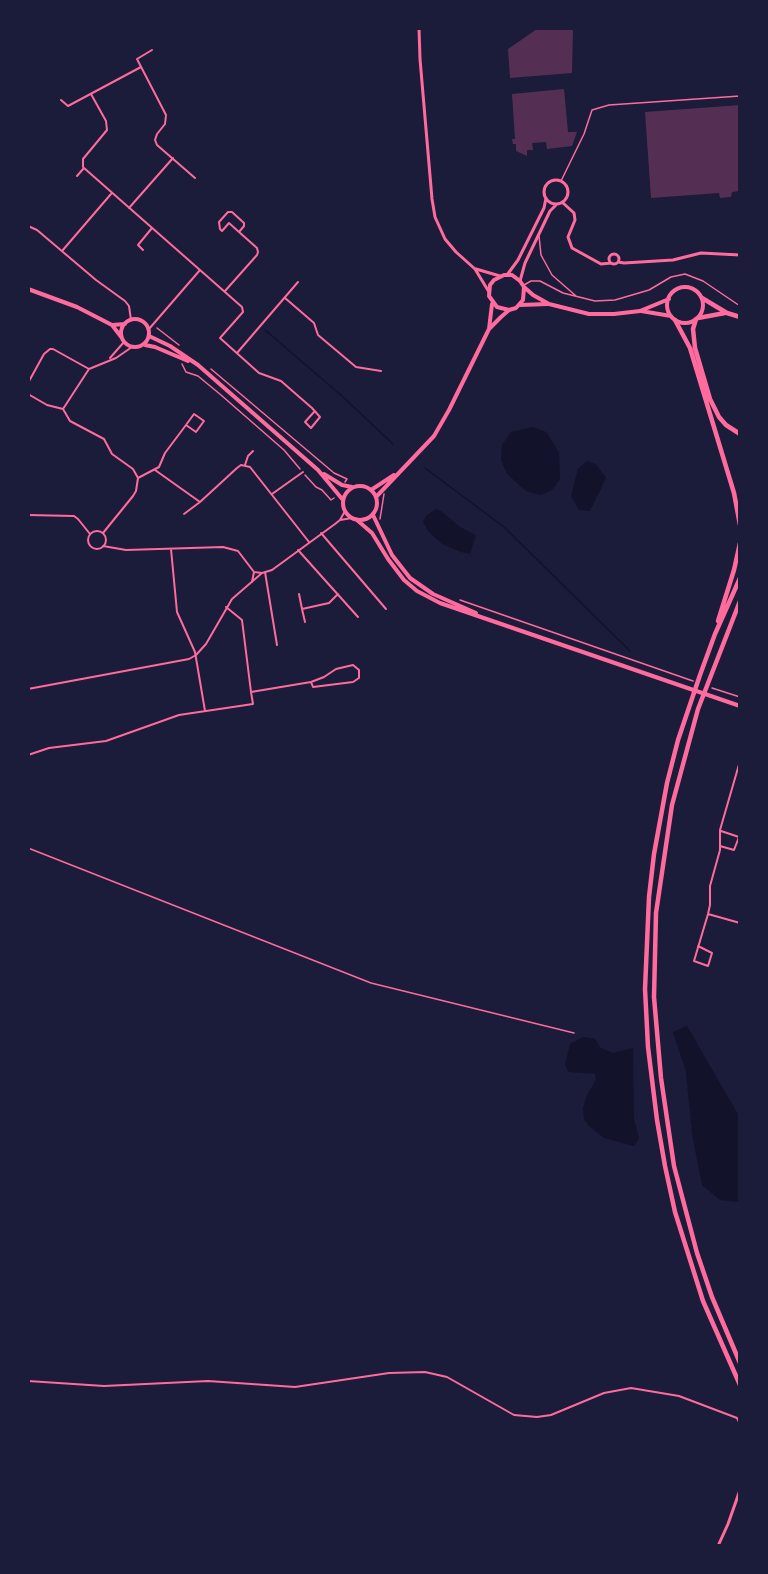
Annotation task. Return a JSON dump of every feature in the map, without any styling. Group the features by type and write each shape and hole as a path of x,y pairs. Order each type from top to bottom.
{"highway":[{"path":"702,298 727,313 740,317"},
{"path":"727,313 697,318 693,329 695,348 710,399 719,417 726,425 740,434"},
{"path":"673,318 690,348 734,494 740,525"},
{"path":"715,634 735,570 740,543"},
{"path":"740,578 700,675 667,783 650,886 645,988 648,1047 657,1120 664,1166 675,1212 703,1301 740,1385"},
{"path":"740,601 698,709 672,805 660,873 655,952 657,1037 667,1122 684,1210 712,1297 740,1362"}],"main road":[{"path":"376,497 434,436 449,410 489,329 492,303 490,285 500,276 507,275 522,284 532,295 549,304 589,314 640,311 686,323 697,318 702,312 702,298 695,290 685,287 675,290 667,305 673,318"},
{"path":"519,305 524,294 522,284"},
{"path":"28,289 77,307 112,324 125,324"},
{"path":"640,311 669,298"},
{"path":"492,303 502,310 509,310"},
{"path":"489,329 509,310 519,305 549,304"},
{"path":"123,340 121,330 125,324 131,320 142,321 149,329 149,336 144,345"},
{"path":"112,324 123,340 132,347 154,346 198,365"},
{"path":"149,336 170,346 198,365 318,470 338,492 345,510 372,533 396,570 417,591 440,603 740,706"},
{"path":"318,470 342,485 353,488"},
{"path":"371,490 399,471"},
{"path":"343,500 348,491 362,486 371,490 376,497 377,507 373,515 368,519 355,519"},
{"path":"373,515 392,555 410,578 433,594 485,617"}],"street":[{"path":"419,28 435,217 446,239 456,252 475,269 489,292"},
{"path":"152,50 137,59 166,115 165,124 155,140 195,178"},
{"path":"61,100 68,106 141,67"},
{"path":"91,94 106,121 107,130 83,159 84,168 242,307 243,310 220,338 259,373 281,381 320,417 311,428 304,422 314,412"},
{"path":"129,208 173,158"},
{"path":"77,176 84,168"},
{"path":"507,275 518,260 544,208 546,198 544,189 554,180 561,181 568,191 567,195 550,211 522,269 522,284"},
{"path":"62,251 112,193"},
{"path":"546,198 574,213 568,237 572,248 602,264 673,260 701,253 740,255"},
{"path":"225,291 257,255 257,248 239,232 229,223 222,231 220,229 219,222 227,213 232,212 244,223 239,232"},
{"path":"28,226 37,230 125,302 129,306 131,320"},
{"path":"143,250 138,245 152,228"},
{"path":"610,263 609,256 614,254 618,256 618,262"},
{"path":"475,269 500,276"},
{"path":"149,329 200,270"},
{"path":"237,353 298,282"},
{"path":"285,298 314,323 318,335 356,367 381,371"},
{"path":"110,359 123,340"},
{"path":"63,409 89,369 116,358 132,347"},
{"path":"28,383 44,354 50,349 89,369"},
{"path":"28,394 47,405 63,409 70,421 104,440 112,454 133,470 138,478 133,496 103,533"},
{"path":"138,478 155,470 162,463 165,453 186,424 195,414 204,421 196,432 186,424"},
{"path":"245,465 248,456 253,451"},
{"path":"184,514 237,468 245,465 250,467 309,542"},
{"path":"155,470 200,502"},
{"path":"272,494 303,472"},
{"path":"28,689 189,659 206,644 232,599 263,573 272,570 340,520 345,510"},
{"path":"28,515 74,516 90,534"},
{"path":"340,520 355,519"},
{"path":"96,531 103,533 106,539 103,546 98,549 91,547 88,542 90,534 96,531"},
{"path":"321,533 386,609"},
{"path":"103,546 126,550 223,547 238,551 254,572 263,573"},
{"path":"171,549 177,612 196,655 206,711"},
{"path":"298,550 358,617"},
{"path":"252,582 254,572"},
{"path":"263,573 276,645"},
{"path":"299,594 305,622"},
{"path":"302,609 329,603 338,594"},
{"path":"28,755 49,747 106,741 179,716 253,704 242,621 226,607"},
{"path":"251,692 311,682 336,669 353,665 359,670 359,678 353,682 313,687 311,682"},
{"path":"698,946 712,953 708,966 694,961 698,946 708,914 710,905 710,886 720,846 720,830 740,761"},
{"path":"720,830 739,837 734,850 720,846"},
{"path":"708,914 740,923"},
{"path":"28,1381 104,1386 208,1380 295,1387 389,1373 424,1372 447,1377 514,1415 537,1417 551,1415 604,1393 631,1388 679,1396 737,1418 740,1424"},
{"path":"718,1545 740,1490"}],"lane":[{"path":"561,181 584,134 592,110 609,105 740,96"},
{"path":"539,234 542,255 548,269 560,284 576,296"},
{"path":"522,284 540,281 563,293 595,301 615,300 649,290 671,277 686,274 703,280 740,306"},
{"path":"28,848 371,983 574,1034"}],"path":[{"path":"149,329 156,327 178,345"},
{"path":"179,357 186,372 198,376 262,430 331,500 338,492"},
{"path":"211,369 318,461 347,479 342,485"},
{"path":"381,523 383,491"},
{"path":"455,598 696,682"},
{"path":"707,686 740,697"}],"shaded area":[{"path":"532,427 546,432 559,452 560,479 552,490 541,495 526,491 507,474 501,460 502,445 511,432"},
{"path":"587,461 596,464 606,478 590,511 579,510 571,496 578,469"},
{"path":"436,509 460,527 476,535 470,554 442,544 428,531 423,522 426,516"},
{"path":"687,1026 739,1116 739,1202 720,1200 702,1185 692,1134 686,1072 673,1032"},
{"path":"583,1037 595,1039 601,1048 613,1053 633,1048 634,1119 639,1138 634,1146 604,1138 584,1119 583,1108 587,1095 596,1080 595,1074 569,1072 565,1065 570,1044"}],"building":[{"path":"573,28 572,73 510,78 508,49 537,29"},
{"path":"564,89 568,132 577,132 572,146 547,149 546,142 532,143 533,150 527,150 527,156 516,151 516,144 513,144 512,139 515,139 512,94"},
{"path":"740,105 740,191 732,192 731,197 720,198 719,193 651,198 645,112"}],"waterway":[{"path":"265,330 343,397 393,444"},
{"path":"425,468 504,527 630,651"}]}
